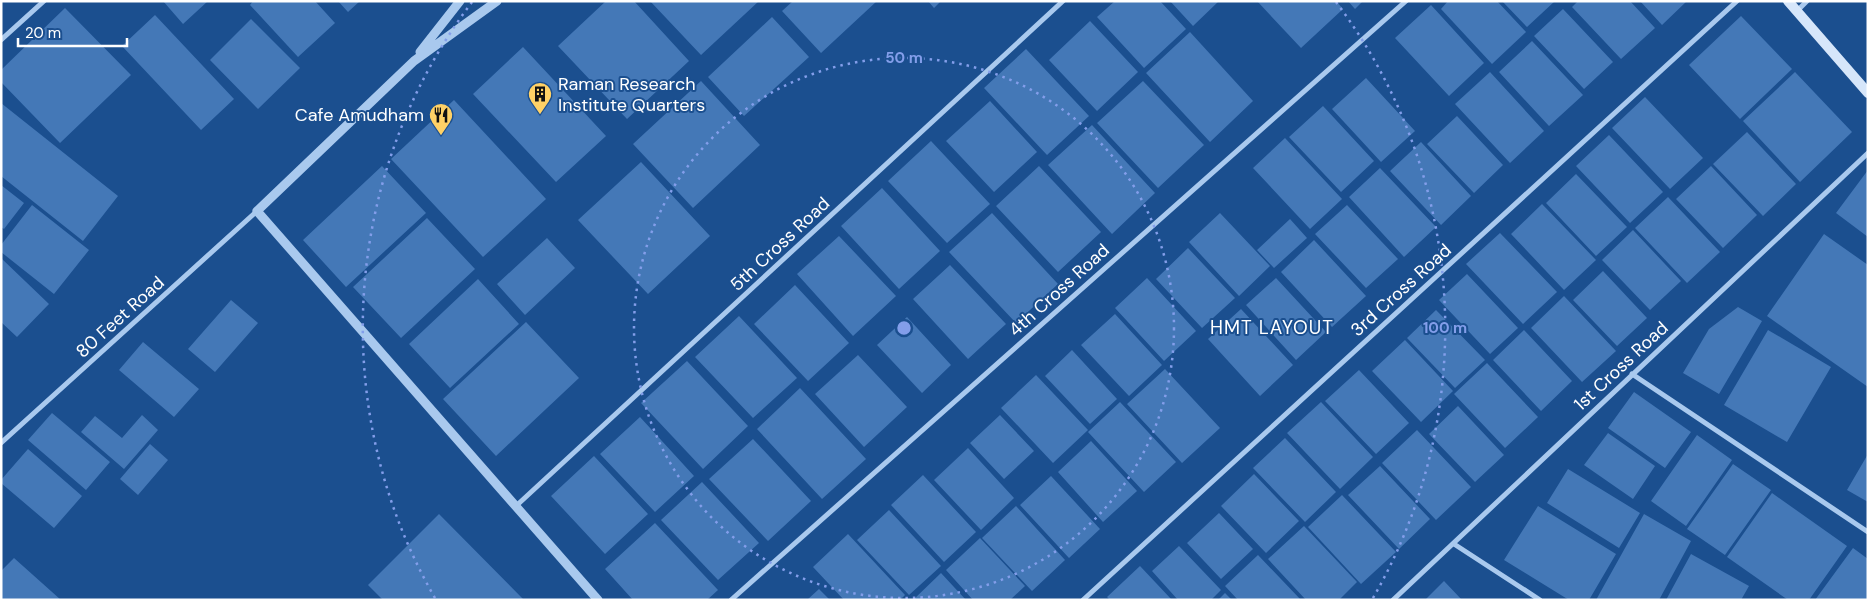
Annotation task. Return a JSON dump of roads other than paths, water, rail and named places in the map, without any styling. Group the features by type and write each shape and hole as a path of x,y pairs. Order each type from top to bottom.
{"main road":[{"path":"1788,1 1868,93"}],"street":[{"path":"1,40 44,1"},
{"path":"414,61 460,1"},
{"path":"497,1 414,61 257,211 598,600"},
{"name":"5th Cross Road","path":"516,506 1063,1"},
{"name":"4th Cross Road","path":"731,600 1406,1"},
{"name":"3rd Cross Road","path":"1083,600 1737,1"},
{"path":"1797,11 1807,1"},
{"name":"1st Cross Road","path":"1393,600 1868,153"},
{"name":"80 Feet Road","path":"1,443 257,211"},
{"path":"1632,374 1868,532"},
{"path":"1454,544 1540,600"}],"place":[{"name":"Raman Research Institute Quarters","path":"540,115"},
{"name":"Cafe Amudham","path":"441,136"}],"district":[{"name":"HMT LAYOUT","path":"1272,327"}]}
